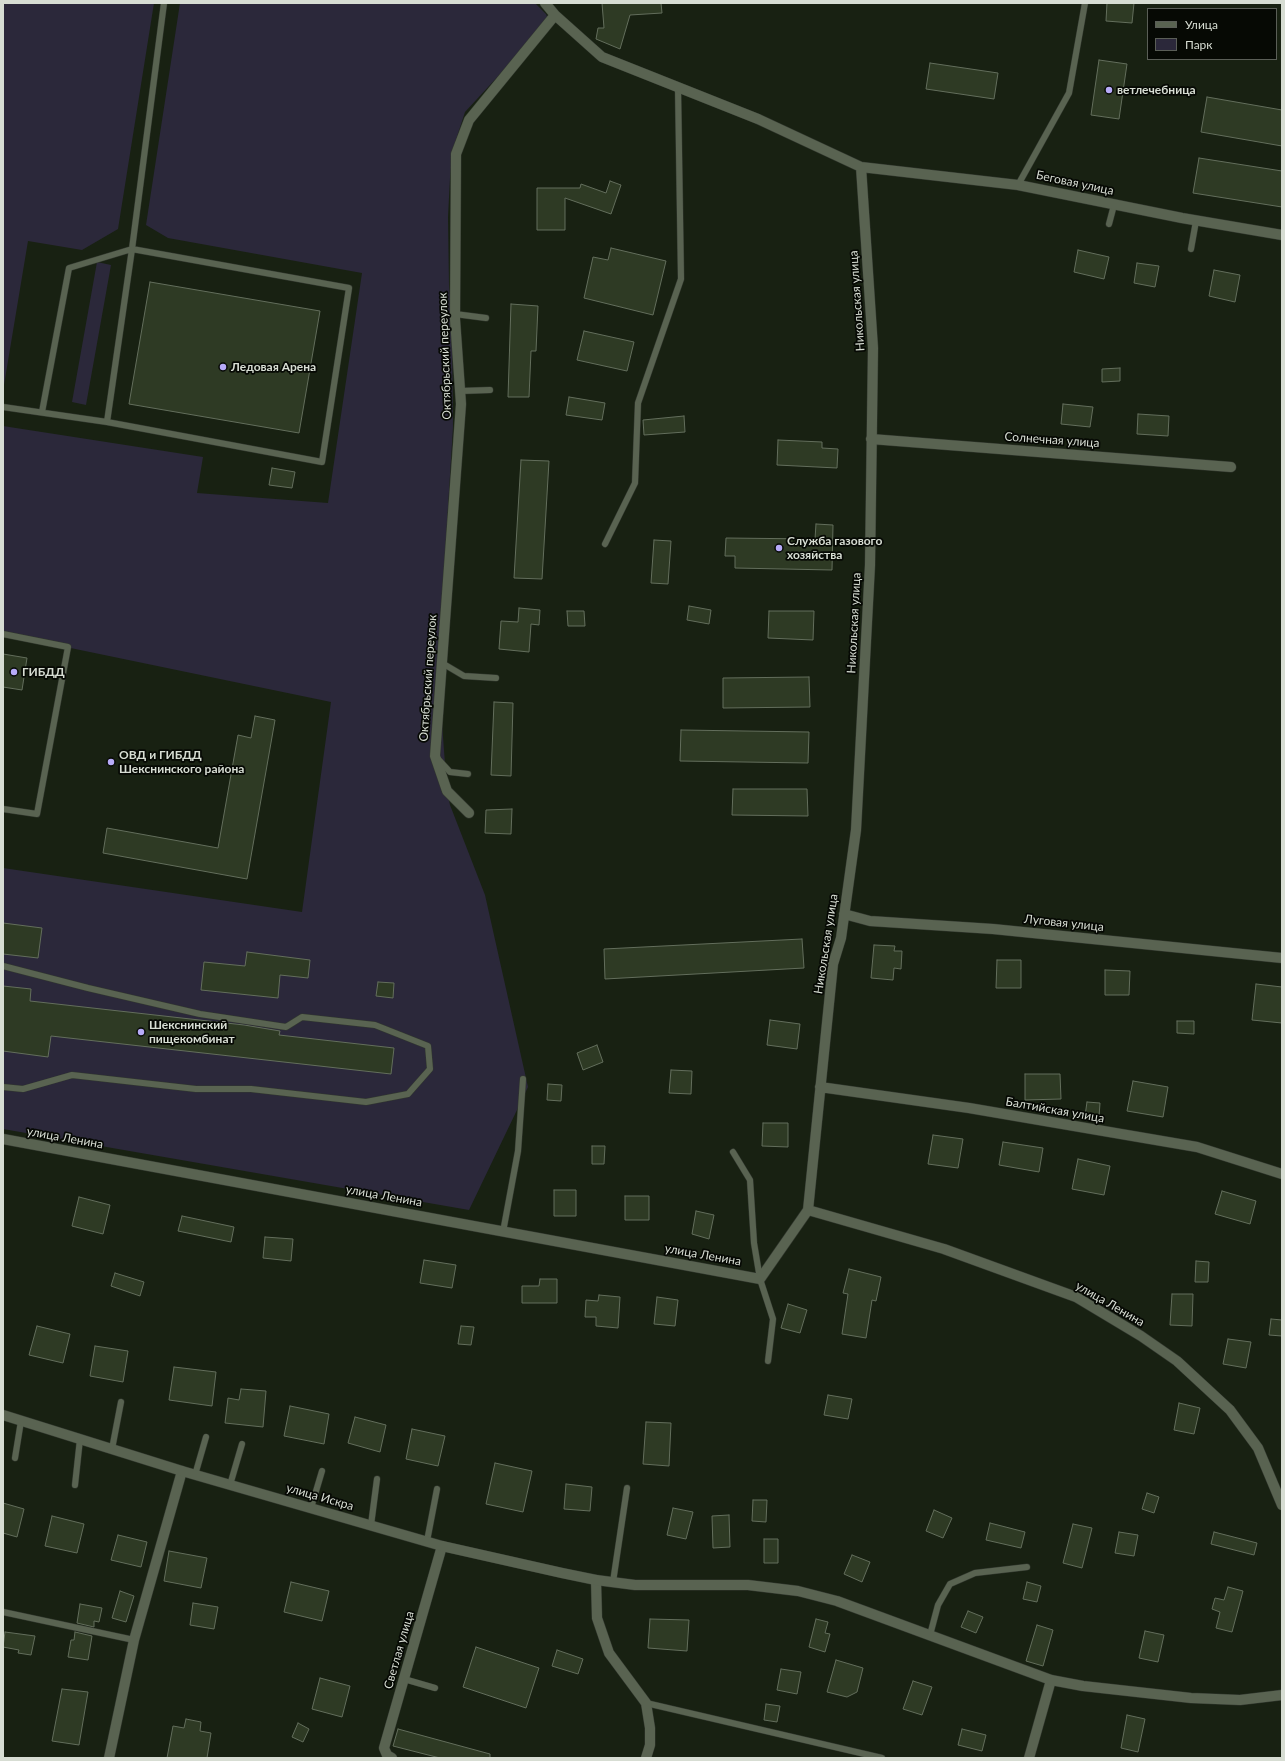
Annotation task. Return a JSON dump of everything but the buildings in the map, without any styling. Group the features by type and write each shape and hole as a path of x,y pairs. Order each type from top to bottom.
{"street":[{"path":"545,3 555,15 602,57 758,119 861,167"},
{"name":"Октябрьский переулок","path":"469,813 447,791 435,756 461,404 455,314 456,154 469,120 555,15"},
{"name":"Беговая улица","path":"861,167 1018,185 1196,221 1282,235"},
{"name":"Никольская улица","path":"760,1279 808,1210 833,964 841,938 856,830 870,565 873,348 861,167"},
{"name":"Солнечная улица","path":"871,439 1231,467"},
{"name":"Луговая улица","path":"844,914 870,921 994,929 1282,958"},
{"name":"Балтийская улица","path":"820,1087 969,1108 1197,1147 1282,1174"},
{"name":"улица Ленина","path":"3,1139 760,1279"},
{"name":"улица Ленина","path":"808,1210 944,1249 1076,1297 1141,1336 1177,1361 1230,1410 1258,1448 1282,1505"},
{"name":"улица Искра","path":"3,1416 195,1475 442,1546 596,1580 635,1585 748,1586 798,1591 837,1601 1051,1680 1084,1686 1191,1698 1240,1700 1282,1695"},
{"path":"109,1758 134,1640 182,1471"},
{"name":"Светлая улица","path":"392,1758 387,1754 384,1748 442,1546"},
{"path":"596,1580 597,1618 609,1653 646,1703 650,1728 650,1745 646,1758"},
{"path":"1029,1758 1051,1680"}],"lane":[{"path":"107,422 132,250 164,3"},
{"path":"1018,185 1069,93 1085,3"},
{"path":"605,544 635,483 638,403 681,279 678,87"},
{"path":"1109,224 1114,205"},
{"path":"1191,249 1196,221"},
{"path":"3,407 107,422 322,462 349,288 132,250 69,268 42,412"},
{"path":"455,314 486,318"},
{"path":"460,391 490,390"},
{"path":"3,634 68,647 37,814 3,809"},
{"path":"442,663 464,676 496,678"},
{"path":"435,756 450,772 468,774"},
{"path":"3,966 88,988 216,1016 286,1027 302,1017 375,1025 428,1046 430,1070 408,1094 366,1102 251,1089 196,1089 72,1074 23,1089 3,1087"},
{"path":"503,1232 518,1151 524,1079"},
{"path":"733,1152 750,1180 754,1244 760,1279 773,1319 768,1361"},
{"path":"112,1449 121,1402"},
{"path":"15,1458 21,1421"},
{"path":"195,1475 206,1437"},
{"path":"75,1485 80,1439"},
{"path":"230,1485 242,1444"},
{"path":"311,1508 322,1471"},
{"path":"371,1526 377,1479"},
{"path":"613,1582 628,1488"},
{"path":"427,1541 437,1489"},
{"path":"930,1635 938,1605 950,1584 975,1573 1027,1567"},
{"path":"3,1612 134,1640"},
{"path":"404,1679 435,1688"},
{"path":"646,1703 882,1758"}],"green space":[{"path":"3,3 154,3 118,229 82,250 28,241 3,391"},
{"path":"180,3 535,3 546,14 549,21 465,112 453,149 450,178 448,217 449,285 452,319 453,427 438,669 447,791 450,805 485,895 528,1087 469,1210 3,1129 3,868 302,912 331,702 3,634 3,426 203,457 197,493 328,503 362,273 168,238 146,225"},
{"path":"97,262 111,265 86,405 72,402"}],"place":[{"name":"ветлечебница","path":"1109,90"},
{"name":"Ледовая Арена","path":"223,367"},
{"name":"Служба газового хозяйства","path":"779,548"},
{"name":"ГИБДД","path":"14,672"},
{"name":"ОВД и ГИБДД Шекснинского района","path":"111,762"},
{"name":"Шекснинский пищекомбинат","path":"141,1032"}]}
